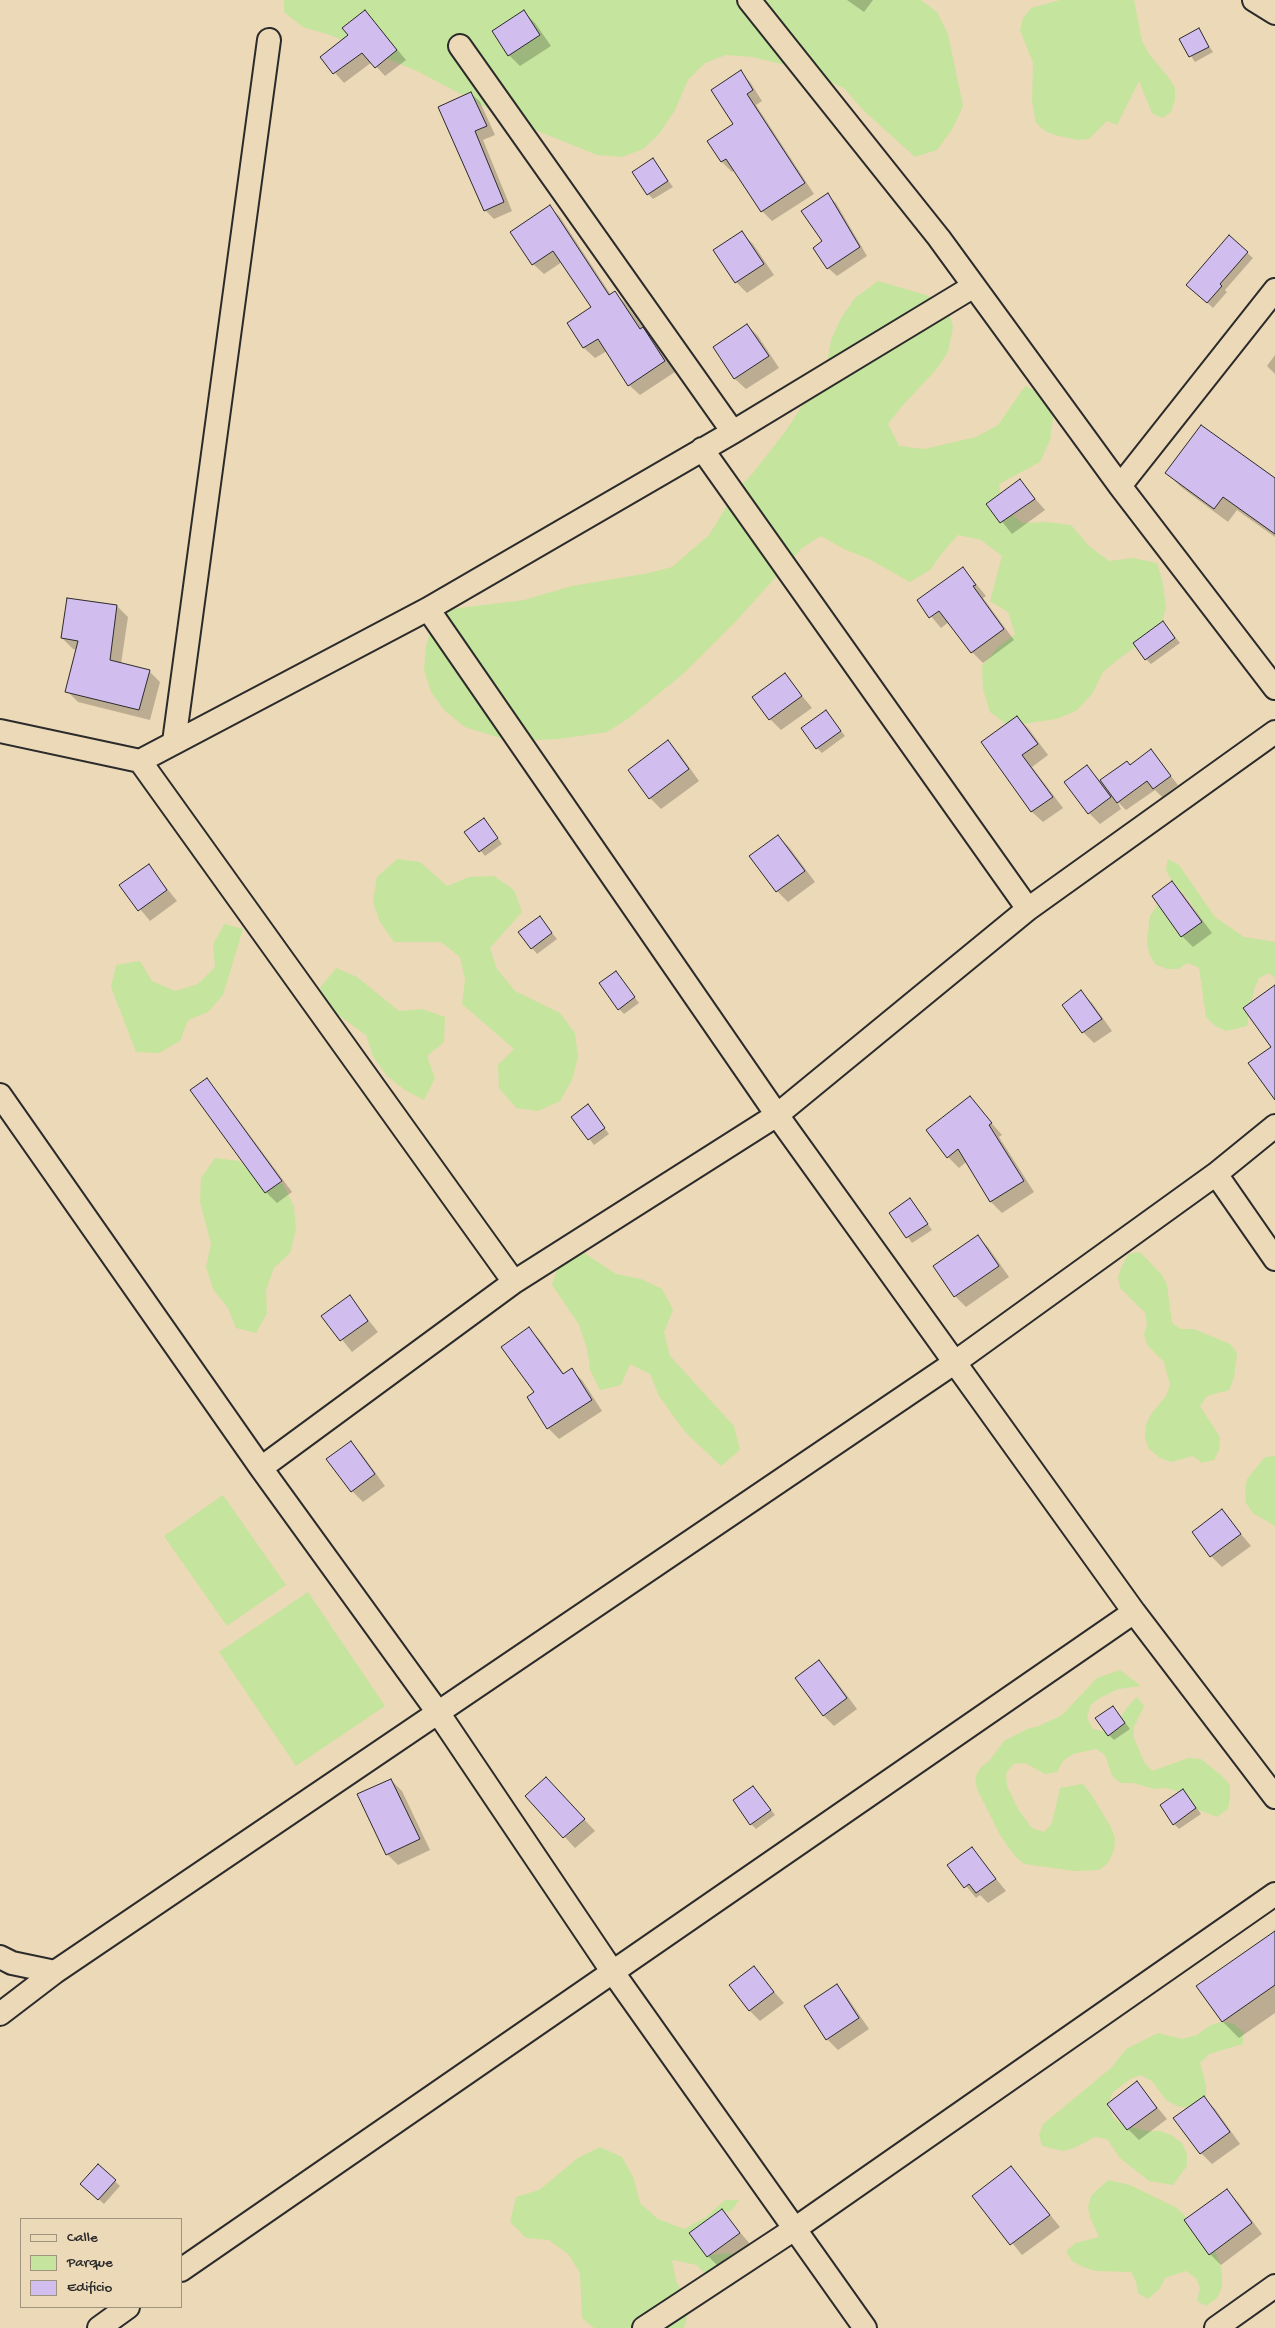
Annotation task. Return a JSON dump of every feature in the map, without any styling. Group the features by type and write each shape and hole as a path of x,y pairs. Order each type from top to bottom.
{"street":[{"path":"749,0 939,238 1120,486 1275,688"},
{"path":"1254,0 1275,13"},
{"path":"174,742 269,40"},
{"path":"460,46 733,432"},
{"path":"0,731 140,761 428,609 733,432 974,286"},
{"path":"1120,486 1275,290"},
{"path":"702,449 1028,909"},
{"path":"428,609 777,1116 1134,1612 1275,1797"},
{"path":"261,1468 514,1282 777,1116 1028,909 1275,732"},
{"path":"140,761 514,1282"},
{"path":"0,1096 261,1468 437,1711 612,1971 866,2328"},
{"path":"0,2014 54,1972 437,1711 954,1363 1216,1174 1275,1126"},
{"path":"1216,1174 1275,1259"},
{"path":"182,2269 1134,1612"},
{"path":"644,2328 796,2228 1275,1894"},
{"path":"0,1957 12,1963 54,1972"},
{"path":"1216,2328 1275,2286"},
{"path":"99,2328 127,2308"}],"green space":[{"path":"284,0 921,0 937,12 948,34 963,106 953,128 937,150 915,157 862,109 844,88 799,68 752,57 726,55 705,63 688,80 675,110 659,134 643,149 622,157 597,155 508,119 417,71 330,35 303,27 284,12"},
{"path":"1060,0 1134,0 1142,41 1149,54 1175,88 1175,100 1171,112 1162,118 1152,113 1139,81 1117,125 1107,121 1089,139 1077,140 1055,135 1045,131 1036,123 1032,101 1033,63 1020,30 1023,18 1031,8"},
{"path":"878,281 926,295 947,306 953,327 948,352 935,371 888,424 899,446 924,449 976,437 998,425 1025,386 1048,396 1053,418 1050,440 1040,462 999,484 1003,508 1023,523 1046,522 1071,525 1089,546 1109,561 1133,558 1157,563 1163,584 1166,608 1160,630 1103,672 1092,694 1076,711 1056,719 1009,726 990,712 983,689 982,666 997,648 1015,634 1008,612 990,601 1002,556 981,540 958,535 930,570 910,582 869,559 846,550 821,536 802,548 737,620 684,673 629,718 607,732 559,739 510,741 465,727 445,711 431,692 424,670 426,647 432,625 451,609 524,600 572,586 649,573 672,567 709,535 736,491 785,432 815,386 827,363 831,340 841,318 855,298"},
{"path":"397,859 420,862 447,886 469,877 494,876 514,890 522,912 490,948 497,969 515,991 560,1013 575,1033 578,1057 572,1080 560,1101 538,1111 516,1108 499,1088 498,1065 514,1049 462,1004 465,980 460,957 441,942 394,942 380,922 373,902 377,877"},
{"path":"1168,859 1179,865 1215,917 1244,937 1275,942 1275,978 1269,973 1259,978 1254,989 1247,1026 1226,1031 1215,1026 1206,1017 1199,968 1188,963 1178,969 1167,969 1155,964 1149,953 1147,941 1150,916 1157,906 1168,904 1202,922 1190,901 1172,881 1166,870"},
{"path":"224,924 243,929 223,995 208,1012 188,1020 180,1041 159,1053 136,1052 111,987 116,965 140,961 152,981 175,991 198,984 215,967 213,945"},
{"path":"336,968 357,977 399,1011 422,1009 445,1017 444,1042 427,1056 435,1078 424,1100 405,1090 387,1076 373,1056 366,1035 329,1008 320,988"},
{"path":"215,1158 239,1161 259,1180 283,1184 294,1207 296,1230 290,1253 274,1268 266,1290 267,1313 256,1333 236,1328 228,1308 213,1289 206,1267 211,1244 200,1202 201,1178"},
{"path":"578,1249 616,1274 641,1279 662,1289 673,1310 664,1332 670,1356 734,1426 740,1450 721,1466 685,1432 659,1396 650,1374 630,1364 621,1385 600,1390 590,1370 587,1348 578,1323 552,1285 559,1263"},
{"path":"1140,1252 1162,1275 1167,1285 1172,1323 1181,1329 1194,1329 1230,1344 1237,1353 1234,1378 1229,1390 1207,1396 1200,1406 1220,1437 1219,1450 1214,1460 1202,1463 1193,1456 1171,1462 1160,1458 1149,1449 1145,1438 1146,1425 1151,1414 1166,1396 1170,1385 1164,1362 1148,1346 1144,1335 1147,1324 1145,1313 1120,1288 1118,1277 1128,1254"},
{"path":"1275,1456 1275,1526 1253,1513 1246,1503 1245,1491 1247,1479 1265,1457"},
{"path":"223,1495 286,1585 227,1626 164,1536"},
{"path":"308,1592 385,1706 296,1766 219,1652"},
{"path":"1120,1670 1141,1686 1118,1689 1098,1699 1090,1706 1087,1718 1093,1729 1106,1732 1115,1726 1128,1706 1137,1697 1144,1706 1134,1727 1134,1738 1144,1762 1152,1771 1188,1758 1201,1759 1230,1785 1228,1809 1217,1817 1196,1809 1177,1791 1166,1788 1155,1789 1133,1783 1121,1783 1112,1776 1105,1755 1096,1749 1073,1754 1063,1761 1057,1772 1045,1774 1025,1763 1013,1764 1006,1774 1007,1786 1018,1809 1032,1828 1044,1832 1052,1823 1060,1788 1083,1784 1111,1827 1115,1838 1114,1850 1108,1863 1099,1870 1075,1871 1024,1864 1014,1855 1000,1835 977,1789 975,1778 980,1768 989,1761 1004,1741 1027,1729 1039,1726 1062,1715 1097,1678"},
{"path":"1220,2022 1233,2023 1243,2032 1243,2044 1209,2054 1200,2063 1206,2085 1206,2097 1199,2106 1188,2108 1177,2106 1166,2100 1152,2081 1141,2075 1130,2079 1112,2093 1108,2106 1113,2117 1123,2125 1148,2131 1160,2131 1171,2135 1182,2143 1187,2154 1187,2166 1173,2185 1149,2181 1120,2158 1107,2139 1095,2137 1074,2148 1063,2151 1042,2146 1039,2135 1043,2124 1111,2068 1126,2049 1158,2033 1182,2039 1197,2035 1209,2026"},
{"path":"600,2147 622,2157 634,2179 640,2203 658,2219 684,2229 706,2217 725,2200 739,2200 732,2210 712,2218 707,2255 731,2253 749,2268 733,2286 711,2281 697,2265 672,2260 676,2281 689,2304 683,2328 594,2328 582,2318 580,2273 568,2254 549,2240 526,2238 510,2222 516,2197 539,2190 578,2158"},
{"path":"1108,2180 1130,2185 1177,2208 1211,2242 1220,2263 1222,2275 1222,2287 1217,2298 1206,2306 1197,2301 1200,2288 1196,2278 1186,2271 1165,2278 1160,2288 1148,2299 1138,2293 1136,2282 1131,2272 1096,2271 1072,2261 1066,2251 1076,2243 1099,2237 1090,2217 1088,2207 1091,2196"}],"building":[{"path":"365,10 397,50 375,68 362,53 333,74 320,57 348,35 342,28"},
{"path":"524,10 540,35 508,56 492,31"},
{"path":"1199,28 1209,47 1189,57 1179,39"},
{"path":"741,70 753,90 747,94 805,183 761,212 726,159 721,162 707,141 733,124 711,90"},
{"path":"471,92 487,126 475,131 504,202 484,211 438,107"},
{"path":"653,158 668,181 647,195 632,172"},
{"path":"828,193 860,247 827,269 813,248 822,241 801,211"},
{"path":"550,205 609,295 615,291 640,329 643,327 665,361 628,386 598,339 583,348 567,323 591,307 553,251 532,265 510,232"},
{"path":"742,231 764,264 735,283 713,250"},
{"path":"1229,235 1248,252 1220,284 1222,286 1207,303 1186,285"},
{"path":"747,324 769,356 734,379 713,347"},
{"path":"1201,425 1275,478 1275,534 1223,497 1214,509 1165,473"},
{"path":"1020,479 1035,499 1000,523 986,504"},
{"path":"963,567 976,585 973,586 1004,629 971,653 939,611 929,618 917,600"},
{"path":"67,598 117,605 110,660 150,670 139,710 65,692 78,641 61,638"},
{"path":"1163,621 1175,638 1145,660 1133,643"},
{"path":"785,673 802,696 769,720 752,697"},
{"path":"826,710 841,731 816,749 801,728"},
{"path":"1017,716 1038,744 1022,755 1053,797 1031,812 981,742"},
{"path":"668,740 689,769 649,799 628,770"},
{"path":"1151,749 1171,776 1153,789 1147,781 1117,803 1100,780 1127,761 1130,765"},
{"path":"1087,765 1111,797 1088,814 1064,782"},
{"path":"484,818 498,838 479,852 464,832"},
{"path":"778,835 805,871 776,892 749,856"},
{"path":"149,864 167,890 138,911 119,885"},
{"path":"1172,881 1202,922 1181,937 1152,896"},
{"path":"540,916 552,933 531,949 518,932"},
{"path":"616,971 635,997 618,1010 599,983"},
{"path":"1275,985 1275,1100 1248,1063 1271,1047 1243,1008"},
{"path":"1081,990 1102,1019 1082,1033 1062,1005"},
{"path":"207,1078 282,1181 265,1193 190,1090"},
{"path":"970,1096 992,1123 989,1125 1024,1181 990,1202 958,1149 947,1158 926,1130"},
{"path":"588,1104 605,1128 588,1140 571,1117"},
{"path":"910,1198 928,1224 906,1238 889,1213"},
{"path":"978,1235 999,1266 954,1297 933,1266"},
{"path":"350,1295 368,1321 340,1341 321,1316"},
{"path":"529,1327 563,1374 572,1368 592,1400 547,1429 527,1397 534,1392 501,1347"},
{"path":"351,1441 375,1474 351,1492 326,1459"},
{"path":"1222,1509 1241,1534 1210,1557 1192,1532"},
{"path":"819,1660 847,1698 823,1716 795,1678"},
{"path":"1113,1706 1125,1723 1108,1736 1095,1718"},
{"path":"546,1777 585,1819 563,1838 525,1796"},
{"path":"391,1779 420,1839 386,1855 357,1794"},
{"path":"753,1786 771,1810 750,1825 733,1800"},
{"path":"1183,1789 1196,1808 1173,1825 1160,1805"},
{"path":"972,1847 996,1879 976,1893 969,1884 964,1888 947,1865"},
{"path":"1275,1931 1275,1985 1222,2022 1196,1986"},
{"path":"754,1966 774,1992 749,2011 729,1985"},
{"path":"837,1984 859,2018 826,2040 804,2006"},
{"path":"1137,2081 1157,2108 1127,2130 1107,2104"},
{"path":"1204,2096 1230,2132 1200,2154 1173,2118"},
{"path":"98,2164 116,2180 98,2200 80,2184"},
{"path":"1011,2166 1050,2215 1010,2245 972,2196"},
{"path":"1227,2189 1252,2223 1209,2255 1184,2220"},
{"path":"722,2209 740,2233 707,2257 689,2233"}]}
